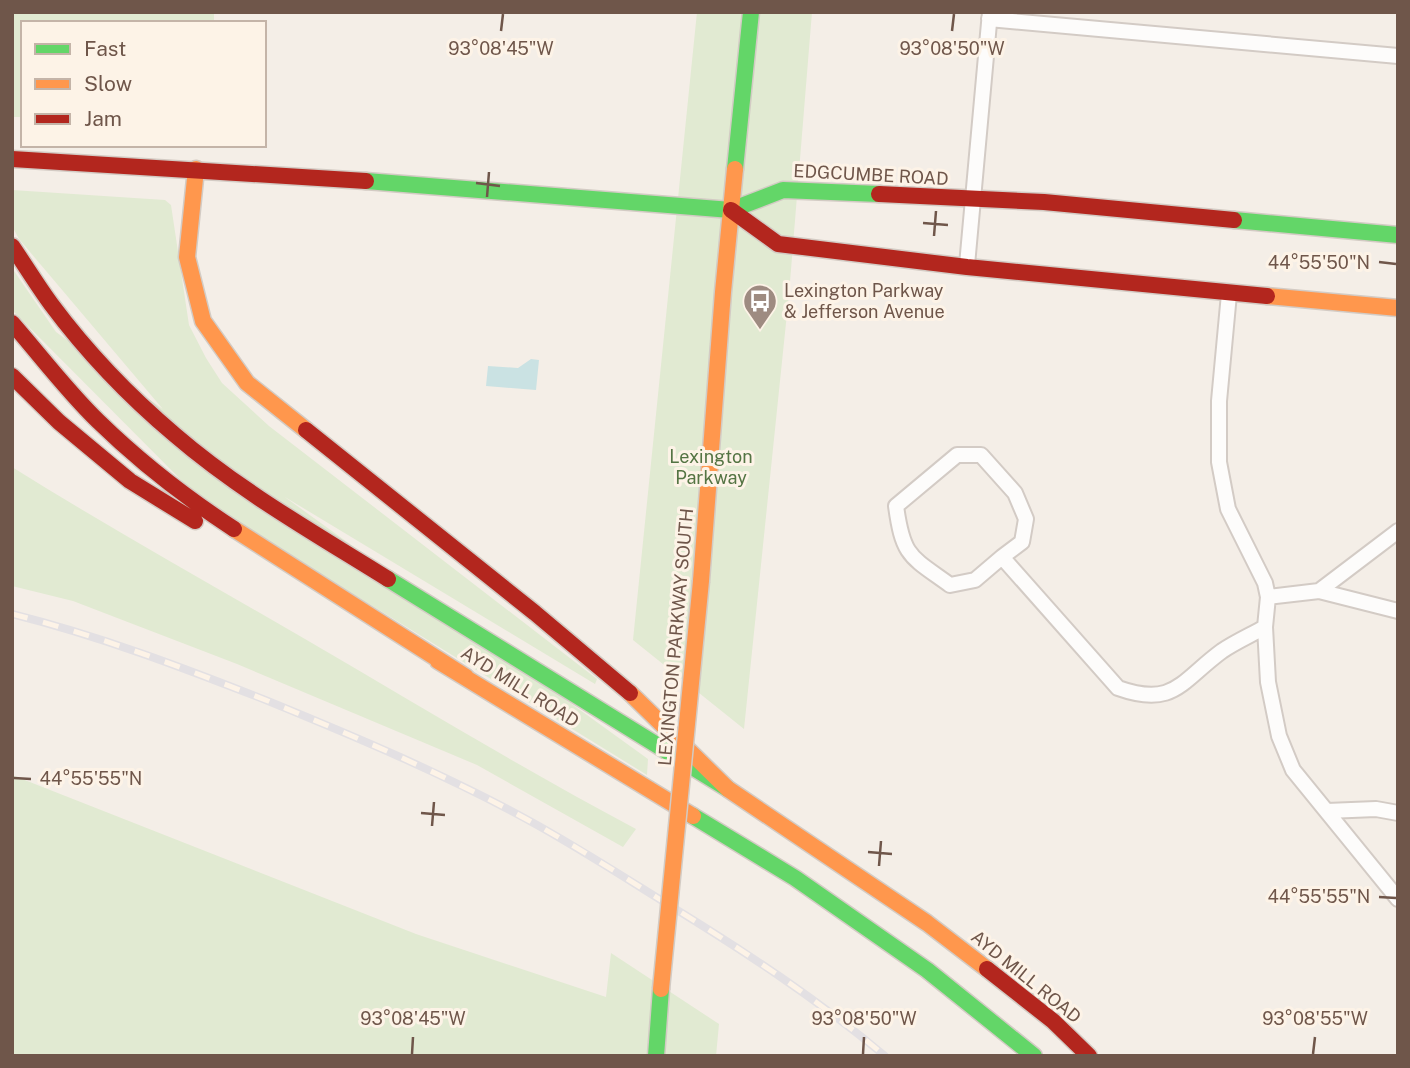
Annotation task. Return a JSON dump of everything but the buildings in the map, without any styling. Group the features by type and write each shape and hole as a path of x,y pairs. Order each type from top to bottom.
{"main road":[{"name":"LEXINGTON PARKWAY SOUTH","path":"656,1056 751,12"},
{"path":"12,159 196,169 731,210 778,244 967,267 1398,308"},
{"path":"196,169 187,257 203,321 247,383 603,669 728,789"},
{"name":"EDGCUMBE ROAD","path":"731,210 783,190 1044,202 1398,235"},
{"path":"12,246 51,304 89,349 130,393 176,436 309,530 728,789"},
{"name":"AYD MILL ROAD","path":"12,323 96,419 144,464 199,506 466,677 795,878 927,970 1034,1056"},
{"path":"12,376 58,422 130,481 203,527 466,677"},
{"name":"AYD MILL ROAD","path":"728,789 927,923 1053,1021 1089,1056"}],"lane":[{"path":"967,267 990,16 1398,56"},
{"path":"1229,293 1219,401 1219,462 1228,509 1265,583 1268,597 1265,627 1268,682 1279,736 1293,770 1398,899"},
{"path":"957,455 981,455 1015,493 1026,519 1022,542 1002,557 975,580 950,585 911,558 900,537 896,506 957,455"},
{"path":"1319,591 1398,531"},
{"path":"1002,557 1118,688 1133,694 1160,696 1184,684 1223,650 1265,627"},
{"path":"1268,597 1319,591 1398,611"},
{"path":"1327,811 1376,809 1398,813"}],"green space":[{"path":"12,12 214,12 214,21 21,21 21,117 12,117"},
{"name":"Lexington Parkway","path":"697,12 812,12 789,294 744,729 633,640"},
{"path":"12,190 165,200 171,205 189,325 222,383 269,426 597,679 595,684 270,488 167,414 19,239 12,226"},
{"path":"12,268 56,332 648,759 647,775 202,501 12,310"},
{"path":"12,467 469,736 636,829 623,847 477,765 237,664 73,601 12,586"},
{"path":"12,775 416,934 606,997 611,953 719,1024 716,1056 12,1056"}],"water":[{"path":"531,359 539,360 536,390 486,386 488,366 518,368"}],"railway":[{"path":"12,614 110,642 236,689 334,728 496,803 579,850 750,956 805,994 885,1056"}],"traffic: fast":[{"path":"735,169 751,12"},
{"path":"366,181 731,210 783,190 879,194"},
{"path":"1234,220 1398,235"},
{"path":"388,579 728,789"},
{"path":"693,816 795,878 927,970 1034,1056"},
{"path":"656,1056 661,989"}],"traffic: slow":[{"path":"196,169 187,257 203,321 247,383 306,430"},
{"path":"701,581 735,169"},
{"path":"1267,296 1398,308"},
{"path":"234,529 466,677"},
{"path":"661,989 701,581"},
{"path":"438,661 693,816"},
{"path":"630,693 728,789 927,923 987,969"}],"traffic: jam":[{"path":"12,159 366,181"},
{"path":"879,194 1044,202 1234,220"},
{"path":"731,210 778,244 967,267 1267,296"},
{"path":"12,246 46,297 79,339 109,373 158,420 252,493 388,579"},
{"path":"12,323 75,398 130,451 234,529"},
{"path":"12,376 59,422 130,481 195,521"},
{"path":"306,430 535,613 630,693"},
{"path":"987,969 1053,1021 1089,1056"}],"place":[{"name":"Lexington Parkway & Jefferson Avenue","path":"760,331"}]}
